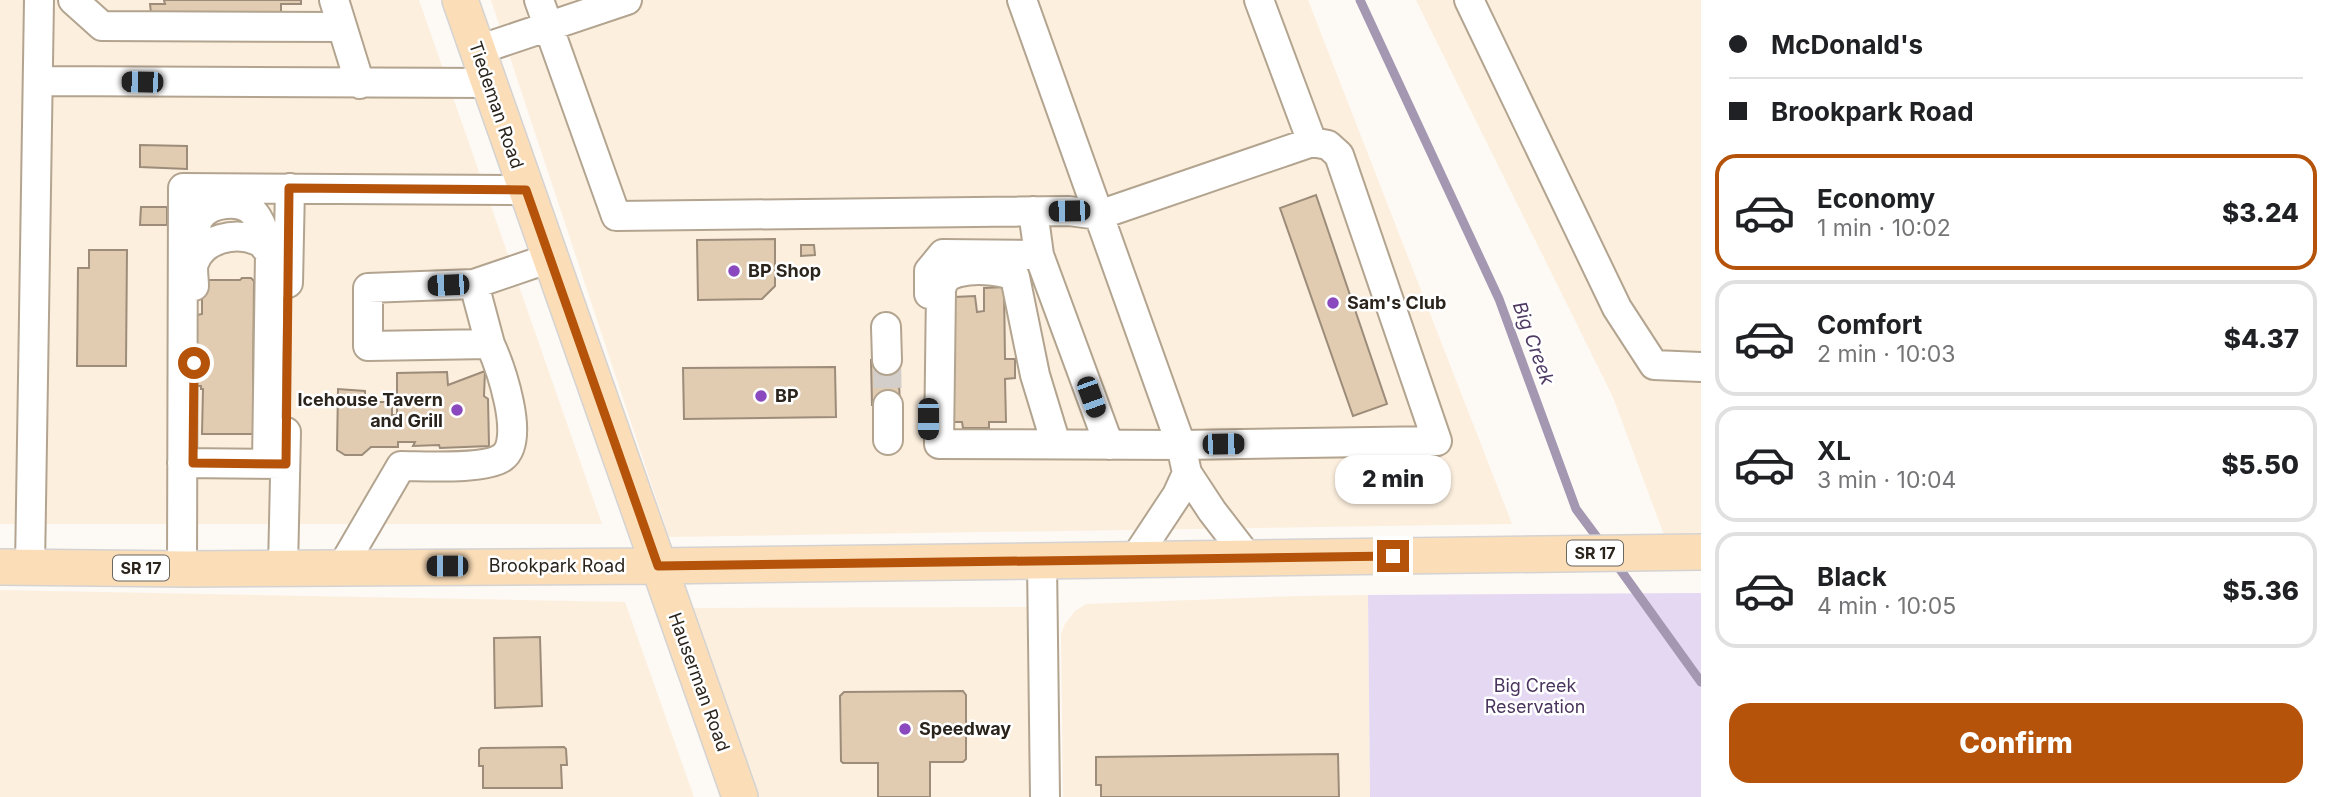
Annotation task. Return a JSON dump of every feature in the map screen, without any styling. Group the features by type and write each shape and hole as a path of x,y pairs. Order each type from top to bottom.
{"main road":[{"name":"Tiedeman Road","path":"460,0 658,566"},
{"name":"Brookpark Road","path":"15,567 182,569 658,566 1701,552"},
{"name":"Hauserman Road","path":"658,566 740,797"}],"street":[{"path":"15,567 38,81 39,0"},
{"path":"334,0 360,84"},
{"path":"539,0 616,216 1033,211 1069,211 1099,215 1312,142 1328,145 1339,155 1437,441 1181,445 933,444"},
{"path":"478,50 627,0"},
{"path":"1022,0 1181,445 1187,472 1212,511 1249,559"},
{"path":"1259,0 1312,142"},
{"path":"1469,0 1623,317 1654,365 1701,367"},
{"path":"80,4 102,26 342,27"},
{"path":"38,81 489,83"},
{"path":"187,463 183,188 526,190"},
{"path":"276,464 289,188"},
{"path":"1033,211 1039,255 1109,444"},
{"path":"182,569 194,263 208,246 219,239 229,237 244,237 260,242 270,253 276,464 283,568"},
{"path":"933,444 929,271 943,254 1039,255"},
{"path":"490,344 368,346 368,288 474,284 550,258"},
{"path":"933,444 941,289 946,278 957,273 974,271 1008,272 1015,277 1035,375 1056,444"},
{"path":"342,567 401,466 479,465 502,458 511,448 513,436 502,370 490,344 474,284"},
{"path":"886,327 887,360"},
{"path":"888,405 888,440"},
{"path":"187,463 276,464"},
{"path":"1134,560 1177,495 1187,472"},
{"path":"1042,562 1045,797"}],"shaded area":[{"path":"0,0 419,0 602,524 0,524"},
{"path":"491,0 1308,0 1512,524 669,537"},
{"path":"1416,0 1701,0 1701,534 1664,535 1613,397"},
{"path":"0,590 625,602 694,797 0,797"},
{"path":"1368,595 1370,797 1063,797 1061,634 1075,611 1086,604"},
{"path":"1031,607 1031,797 753,797 691,608"}],"green space":[{"name":"Big Creek Reservation","path":"1701,593 1701,797 1370,797 1368,595"}],"building":[{"path":"164,0 301,0 301,4 281,4 281,20 152,22 150,4 165,4"},
{"path":"140,145 187,146 187,169 140,167"},
{"path":"1316,195 1387,404 1353,416 1280,208"},
{"path":"141,207 167,207 167,225 140,225"},
{"path":"775,239 775,286 762,299 698,300 697,240"},
{"path":"801,245 814,245 815,255 801,256"},
{"path":"89,250 127,250 126,366 77,366 78,268 89,268"},
{"path":"251,278 254,281 253,393 260,393 255,434 202,434 203,389 197,386 197,315 202,314 202,280"},
{"path":"1004,287 1005,359 1015,359 1015,378 1005,379 1006,422 989,422 989,428 963,428 962,422 946,422 945,312 955,312 954,297 975,296 977,312 984,311 984,288"},
{"path":"871,360 898,360 900,405 872,405"},
{"path":"835,367 836,417 684,419 683,368"},
{"path":"485,371 484,396 488,399 489,446 440,448 439,445 413,446 415,442 398,442 398,447 371,447 362,455 345,455 337,450 338,389 365,391 365,402 392,402 392,415 397,415 397,373 447,372 448,385"},
{"path":"540,637 542,706 495,708 494,638"},
{"path":"963,691 966,695 966,759 963,762 930,762 930,797 878,797 878,763 841,761 840,696 844,692"},
{"path":"564,747 567,765 561,765 562,788 483,788 483,766 479,766 481,748"},
{"path":"1338,754 1339,797 1101,797 1101,785 1096,785 1096,757"}],"waterway":[{"name":"Big Creek","path":"1360,0 1499,299 1576,509 1602,544"},
{"name":"Big Creek","path":"1614,561 1701,682"}],"tunnel":[{"path":"887,360 888,405"}],"place":[{"name":"BP Shop","path":"734,271"},
{"name":"Sam's Club","path":"1333,303"},
{"name":"BP","path":"761,396"},
{"name":"Icehouse Tavern and Grill","path":"457,410"},
{"name":"Speedway","path":"905,729"}],"route":[{"path":"194,363 193,463 286,464 289,188 526,190 658,566 1393,556"}]}
